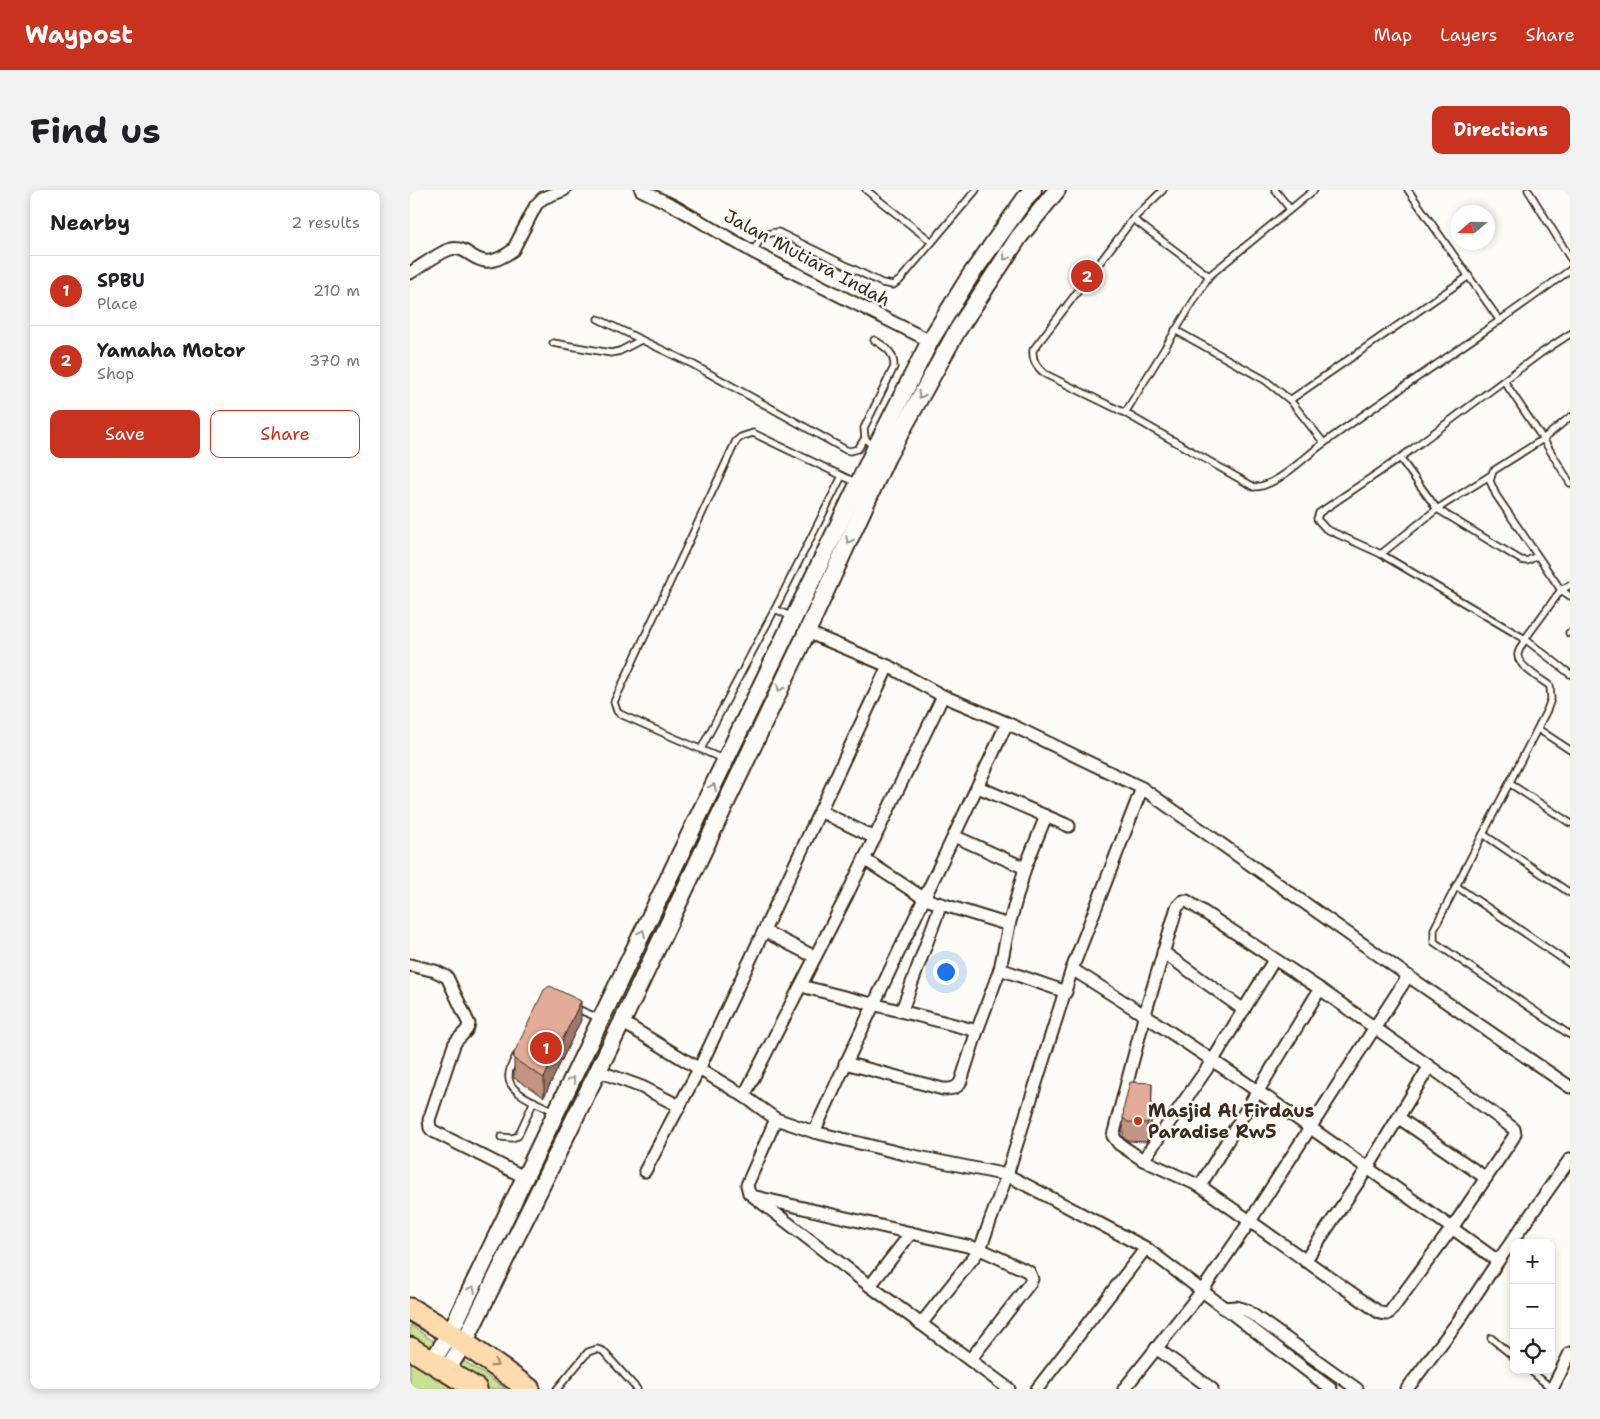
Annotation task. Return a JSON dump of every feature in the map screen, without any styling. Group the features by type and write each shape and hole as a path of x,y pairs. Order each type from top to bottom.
{"highway":[{"path":"410,1309 457,1338 530,1389"},
{"path":"410,1348 476,1389"}],"main road":[{"path":"439,1367 457,1338 559,1151 622,1022 807,632 876,448 1019,237 1057,190"},
{"path":"457,1338 542,1144 876,448 930,342 970,276 1027,192"},
{"path":"1005,227 1019,237"},
{"path":"542,1144 559,1151"}],"street":[{"path":"410,273 450,249 458,248 483,262 491,262 507,254 513,250 536,205 543,198 564,190"},
{"name":"Jalan Mutiara Indah","path":"641,190 674,206 753,252 930,342"},
{"path":"807,632 888,666 943,696 1007,723 1142,788 1408,976 1570,1086"},
{"path":"645,1171 699,1069 888,666"},
{"path":"744,1096 801,986 943,696"},
{"path":"814,1132 872,1004 978,787 1007,723"},
{"path":"978,787 1069,826"},
{"path":"921,1324 980,1249 1007,1175 1072,969 1142,788"},
{"path":"820,811 874,838"},
{"path":"845,1063 944,1089 952,1089 958,1086 1000,969 1009,925 1025,868 1046,816"},
{"path":"954,836 1025,868"},
{"path":"864,859 924,899 1009,925"},
{"path":"1187,901 1320,989 1514,1129 1515,1134 1513,1138 1452,1228 1387,1314 1380,1313 1200,1186 1143,1160 1119,1144 1113,1136 1163,952 1177,907 1179,904 1187,901"},
{"path":"902,1010 941,904"},
{"path":"764,931 815,957"},
{"path":"1163,952 1244,1010"},
{"path":"1143,1160 1213,1060 1274,960"},
{"path":"410,965 435,971 447,977 469,1024 468,1028 456,1040 454,1045 429,1120 430,1128 432,1131 526,1178"},
{"path":"1000,969 1066,992"},
{"path":"1072,969 1145,1014 1213,1060 1498,1260"},
{"path":"1124,1389 1202,1291 1250,1221 1373,1027 1408,976"},
{"path":"801,986 902,1010 977,1031"},
{"path":"1200,1186 1320,989"},
{"path":"622,1022 744,1096 776,1120 814,1132 904,1154 1007,1175 1146,1248 1330,1389"},
{"path":"1305,1261 1367,1169 1429,1067"},
{"path":"598,1071 642,1087 679,1106"},
{"path":"1398,1118 1486,1178"},
{"path":"776,1120 747,1185 747,1189 752,1196 1009,1389"},
{"path":"1407,1389 1457,1323 1498,1260 1570,1159"},
{"path":"752,1196 980,1249 1029,1272 1032,1279 1030,1283 970,1360"},
{"path":"870,1286 911,1233"},
{"path":"1037,1389 1146,1248"},
{"path":"1223,1308 1236,1307 1246,1310 1357,1389"},
{"path":"1156,1348 1212,1389"},
{"path":"1552,1389 1570,1353"}],"lane":[{"path":"866,190 932,242"},
{"path":"753,252 761,238 768,233 778,232 882,283 891,285 900,280 976,190"},
{"path":"1163,190 1133,219 1033,350 1032,356 1038,368 1045,374 1125,413 1254,486 1263,487 1273,482 1324,443 1570,270"},
{"path":"1276,190 1290,209"},
{"path":"1125,413 1209,276 1314,190"},
{"path":"1408,190 1500,321"},
{"path":"1528,190 1570,258"},
{"path":"1133,219 1209,276"},
{"path":"1290,400 1468,276"},
{"path":"598,319 694,365 846,450 854,451 876,448 864,428 894,367 893,356 889,350 874,340"},
{"path":"1175,330 1264,380 1290,400 1324,443"},
{"path":"1570,334 1400,458 1319,513 1316,519 1326,529 1381,554 1525,639 1570,674"},
{"path":"553,343 611,353 620,351 641,340"},
{"path":"1504,381 1570,483"},
{"path":"1381,554 1437,509 1491,475 1493,471 1543,439 1570,417"},
{"path":"726,761 620,714 614,702 736,441 740,437 754,433 859,484"},
{"path":"1400,458 1437,509 1521,560 1527,561 1537,556"},
{"path":"1491,475 1491,486 1496,495 1561,590 1570,596"},
{"path":"701,749 775,609 842,476"},
{"path":"1570,585 1561,590 1525,639 1518,654 1518,659 1524,667 1550,686 1551,699 1548,710 1434,929 1434,942 1570,1035"},
{"path":"775,609 794,618"},
{"path":"1538,729 1570,750"},
{"path":"1510,783 1570,823"},
{"path":"1483,834 1570,893"},
{"path":"1456,886 1570,964"},
{"path":"570,1006 601,1019"},
{"path":"521,1047 509,1071 508,1080 511,1087 516,1092 557,1113"},
{"path":"501,1137 512,1138 518,1136 534,1101"},
{"path":"1491,1338 1510,1354"},
{"path":"557,1389 588,1352 597,1349 603,1351 637,1389"},
{"path":"1535,1374 1552,1389"}],"green space":[{"path":"410,1325 506,1389 410,1389"}],"building":[{"path":"550,986 581,1001 544,1078 514,1059 514,1053 544,990"},
{"path":"1130,1082 1152,1083 1151,1117 1147,1123 1128,1122 1123,1118"}],"place":[{"name":"Yamaha Motor","path":"1087,276"},
{"name":"SPBU","path":"546,1048"},
{"name":"Masjid Al Firdaus Paradise Rw5","path":"1138,1121"}]}
